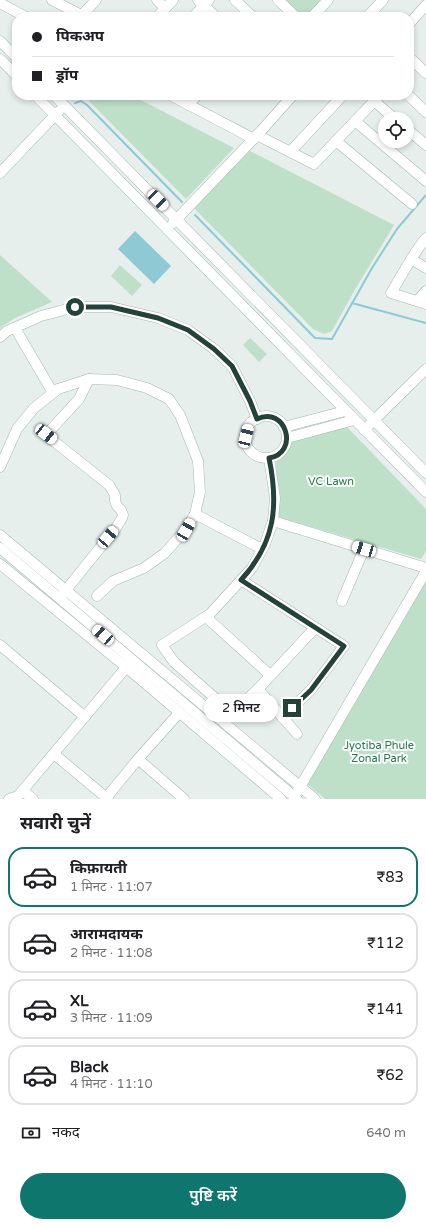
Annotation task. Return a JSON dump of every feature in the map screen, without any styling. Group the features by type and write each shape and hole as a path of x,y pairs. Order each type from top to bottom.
{"street":[{"path":"86,12 96,0"},
{"path":"156,0 165,8"},
{"path":"161,12 173,0"},
{"path":"278,0 291,12"},
{"path":"317,12 328,0"},
{"path":"372,12 383,0"},
{"path":"56,1 75,12"},
{"path":"196,12 203,2 212,12"},
{"path":"240,2 249,12"},
{"path":"6,3 19,12"},
{"path":"414,18 426,5"},
{"path":"0,41 12,53"},
{"path":"0,59 12,71"},
{"path":"414,62 426,72"},
{"path":"40,100 426,492"},
{"path":"59,100 426,473"},
{"path":"180,100 314,164 375,100"},
{"path":"188,104 192,100"},
{"path":"167,229 288,100"},
{"path":"290,152 338,100"},
{"path":"379,100 389,112"},
{"path":"413,100 426,112"},
{"path":"0,174 64,105"},
{"path":"355,121 426,181"},
{"path":"414,135 426,145"},
{"path":"336,141 412,204"},
{"path":"426,239 411,259 391,294 421,303 426,291"},
{"path":"411,259 426,268"},
{"path":"0,337 7,331 41,316 75,307 111,307 158,318 188,330 214,349 232,366 250,401 257,419"},
{"path":"15,328 53,393"},
{"path":"364,430 426,369"},
{"path":"63,594 116,528 123,515 117,506 115,495 110,485 46,434 79,399 89,380"},
{"path":"0,467 17,429 34,408 58,389 89,380 117,380 147,388 169,399 180,416 198,460 200,492 195,514 186,530 165,553 144,568 113,581 97,596"},
{"path":"284,427 345,410"},
{"path":"267,416 275,418 282,423 286,430 287,438 285,447 281,453 266,458 258,456 251,451 246,443 246,436 248,428 252,422 257,419 267,416"},
{"path":"287,438 354,420"},
{"path":"269,458 275,498 273,521 262,549 252,568 210,614 162,645 174,662 232,714 258,689 315,628"},
{"path":"195,514 262,549"},
{"path":"273,521 426,568"},
{"path":"0,535 63,594 129,664 179,713 281,799"},
{"path":"0,548 140,652 315,799"},
{"path":"342,601 364,549"},
{"path":"0,564 129,664 294,798 426,571"},
{"path":"241,580 344,646 311,690 282,717"},
{"path":"206,617 270,675"},
{"path":"0,645 85,717"},
{"path":"8,799 18,796 140,652"},
{"path":"258,689 297,734"},
{"path":"54,754 107,798 138,759 179,713"},
{"path":"138,759 184,799"},
{"path":"23,790 33,799"}],"green space":[{"path":"279,0 322,0 311,12 292,12"},
{"path":"88,100 141,100 234,148 186,199"},
{"path":"250,151 394,225 332,331 324,334 313,329 193,207"},
{"path":"0,255 52,302 15,318 0,328"},
{"path":"120,265 142,285 132,296 111,276"},
{"path":"250,338 267,354 259,362 243,345"},
{"name":"VC Lawn","path":"346,426 426,509 426,551 421,559 278,517 276,460 287,451 291,441"},
{"name":"Jyotiba Phule Zonal Park","path":"426,577 426,799 325,799 306,783"}],"water":[{"path":"135,231 171,266 154,284 118,249"}],"waterway":[{"path":"75,103 81,101 87,105 182,202"},
{"path":"195,215 315,338 332,339 372,268 397,229 426,195"},
{"path":"352,303 426,323"}],"route":[{"path":"75,307 111,307 158,318 188,330 214,349 232,366 250,401 257,419 267,416 275,418 282,423 286,430 287,438 285,447 281,453 269,458 275,498 273,521 265,544 252,568 241,580 344,646 311,690 292,708"}]}
